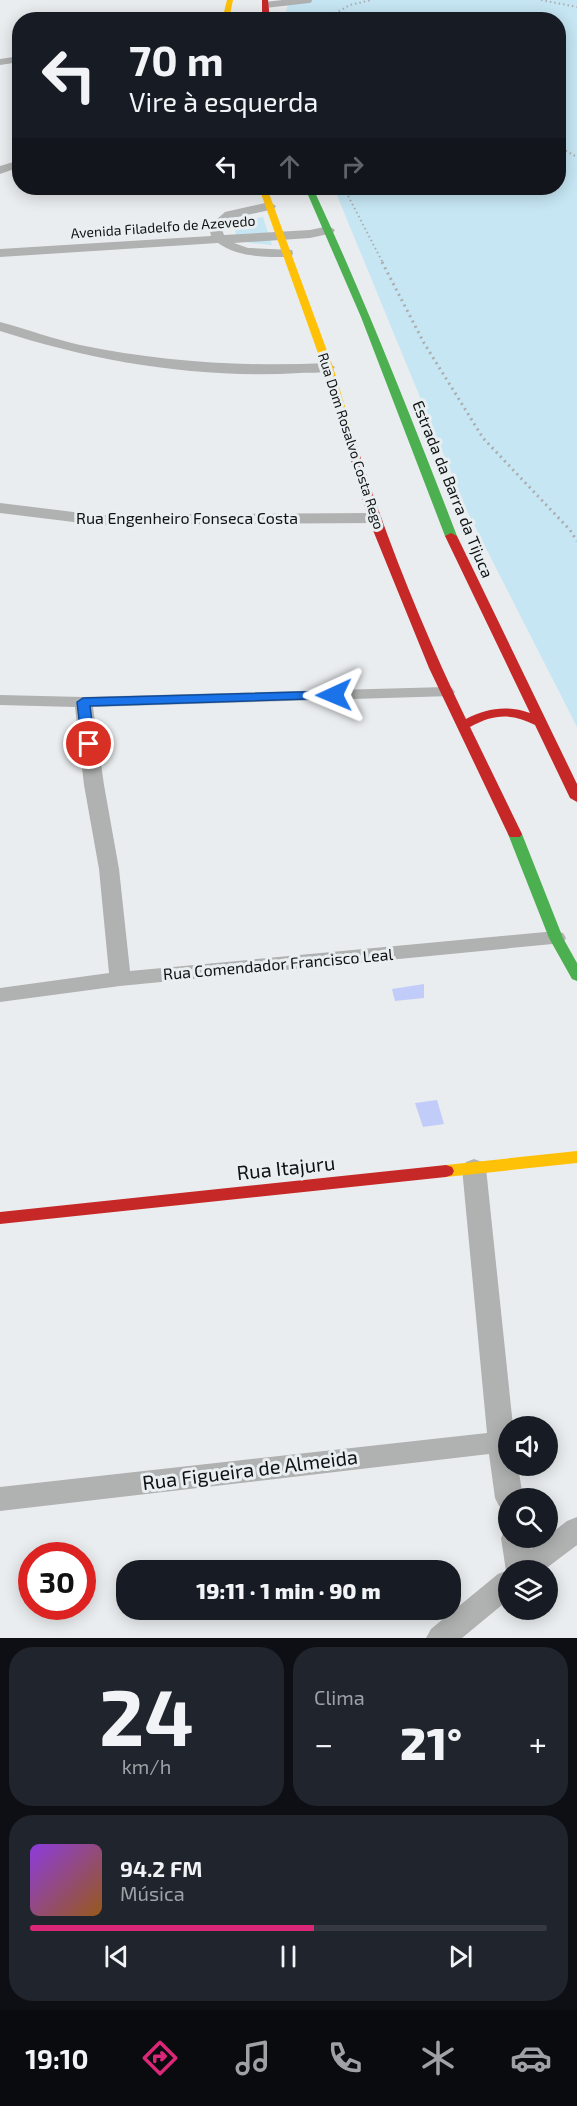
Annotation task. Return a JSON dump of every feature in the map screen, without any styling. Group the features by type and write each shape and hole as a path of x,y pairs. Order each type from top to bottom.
{"main road":[{"name":"Rua Dom Rosalvo Costa Rego","path":"266,195 328,367 374,518 446,692"},
{"name":"Estrada da Barra da Tijuca","path":"312,195 346,266 387,365 456,549 577,798"},
{"path":"446,692 515,835 556,938 577,976"},
{"path":"463,726 479,715 500,710 522,712 542,723"},
{"name":"Rua Itajuru","path":"0,1218 577,1157"}],"street":[{"path":"270,206 229,215 217,232 234,247 287,253"},
{"path":"308,220 327,226"},
{"name":"Avenida Filadelfo de Azevedo","path":"0,242 217,232 245,224"},
{"name":"Avenida Filadelfo de Azevedo","path":"0,253 277,225 310,234 327,226"},
{"path":"0,326 47,341 86,350 205,367 305,369 328,367"},
{"name":"Rua Engenheiro Fonseca Costa","path":"0,508 98,520 374,518"},
{"path":"0,700 83,702 446,692"},
{"path":"83,702 109,869 120,979"},
{"name":"Rua Comendador Francisco Leal","path":"0,995 120,979 556,938"},
{"path":"474,1168 498,1416"},
{"name":"Rua Figueira de Almeida","path":"0,1499 498,1442"},
{"path":"537,1560 577,1529"},
{"path":"441,1638 498,1591"}],"lane":[{"path":"265,8 309,0"}],"path":[{"path":"337,12 350,5 371,0"},
{"path":"541,0 577,7"},
{"path":"348,195 424,343 483,438 570,530 577,541"}],"shaded area":[{"path":"289,0 577,0 577,727 466,509 337,195 566,195 566,12 286,12"},
{"path":"263,217 272,245 250,243 236,235 237,227 243,222"}],"water":[{"path":"424,984 424,998 395,1001 392,989"},
{"path":"437,1100 444,1124 423,1127 415,1103"}],"traffic: fast":[{"path":"312,195 366,317 451,536"},
{"path":"515,834 556,938 577,976"}],"traffic: slow":[{"path":"227,12 230,0"},
{"path":"266,195 328,367 351,443"},
{"path":"446,1171 577,1157"}],"traffic: jam":[{"path":"265,0 266,12"},
{"path":"351,443 374,518 435,668 515,834"},
{"path":"451,536 577,798"},
{"path":"463,726 502,711 521,714 542,723"},
{"path":"0,1218 446,1171"}],"route":[{"path":"89,744 83,702 334,695"}]}
